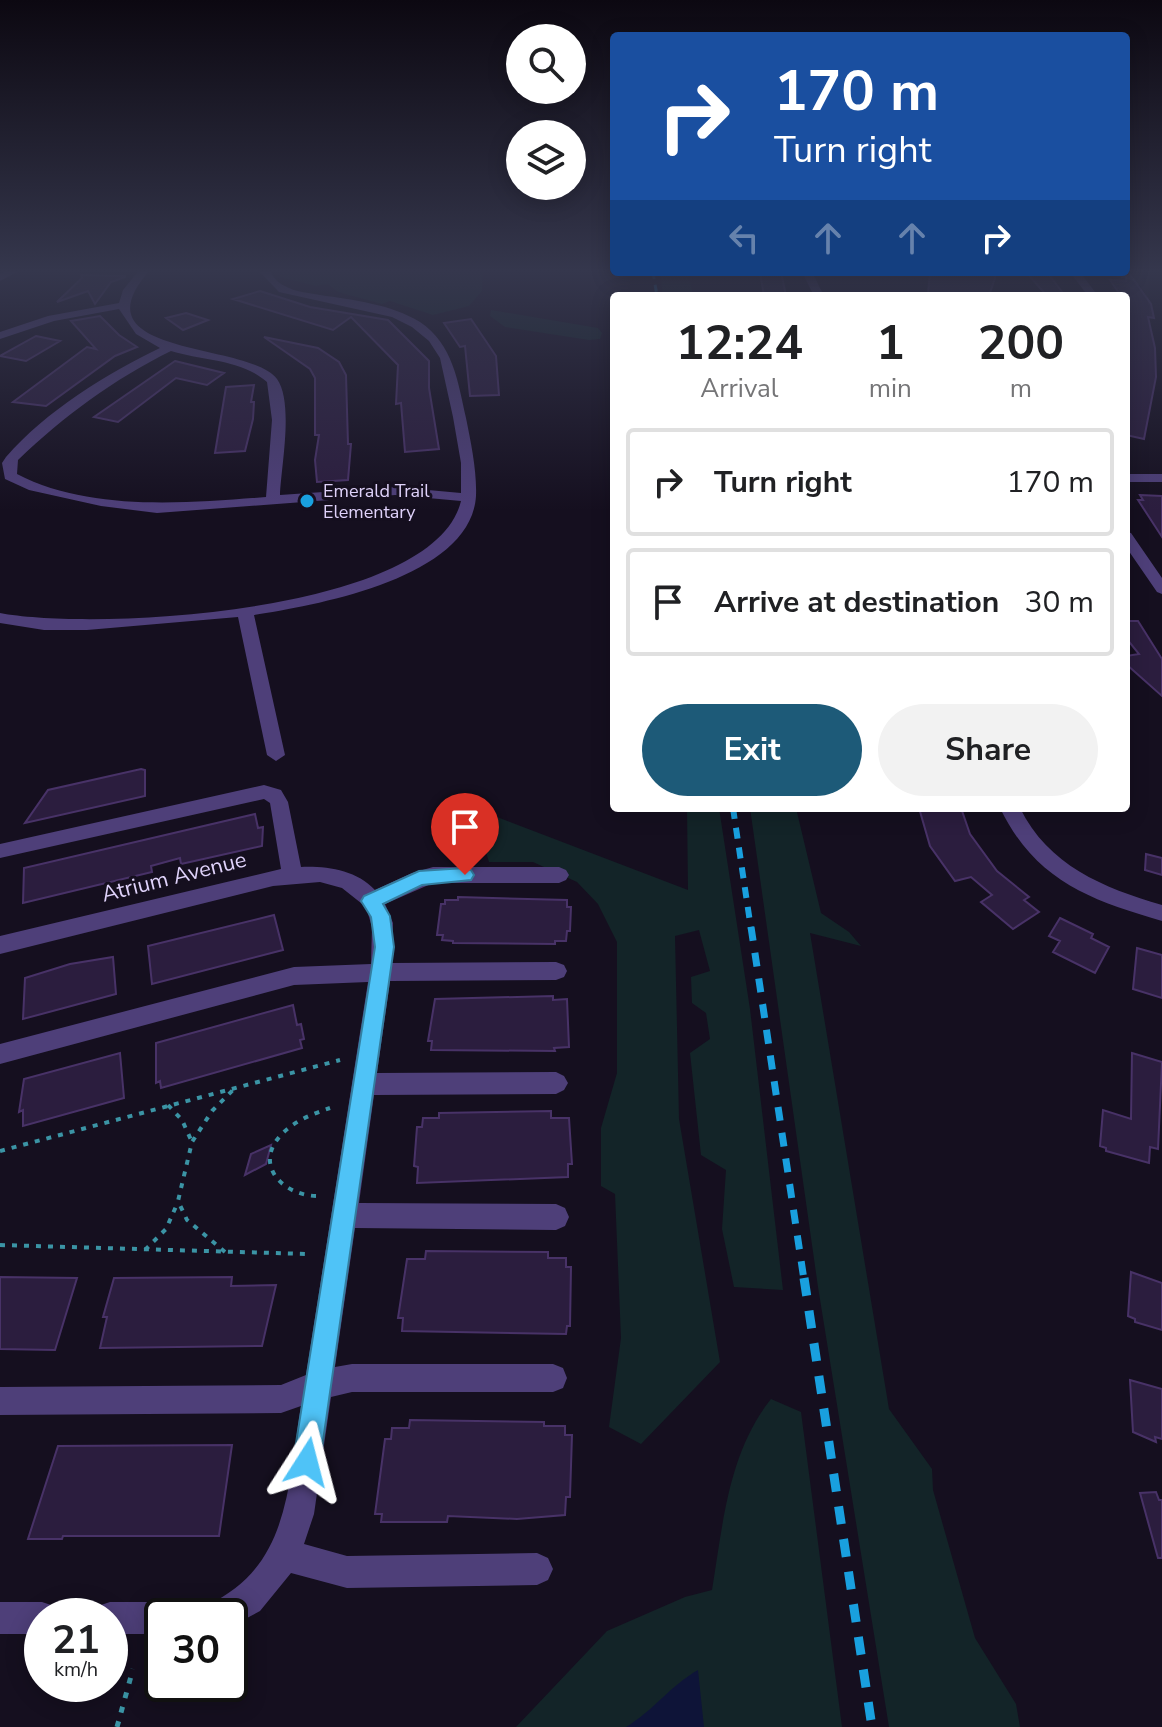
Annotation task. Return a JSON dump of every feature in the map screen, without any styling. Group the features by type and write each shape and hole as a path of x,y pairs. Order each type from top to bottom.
{"street":[{"path":"166,350 126,369 50,427 9,463 10,476 16,481 133,507 194,508 395,491 470,498"},
{"path":"176,350 241,365 270,378 275,386 279,417 275,439 273,501"},
{"path":"0,618 48,626 83,627 245,612 320,600 362,587 424,557 456,529 470,498 466,460 442,350"},
{"path":"1130,478 1162,478"},
{"path":"1130,542 1162,589"},
{"path":"245,612 276,755"},
{"path":"0,851 264,792 274,795 279,802 291,874"},
{"path":"1012,812 1024,835 1065,875 1093,891 1162,913"},
{"name":"Atrium Avenue","path":"0,945 291,874 314,872 340,877 364,895"},
{"path":"248,1601 269,1581 285,1555 299,1514 384,947 381,916 364,895 433,875 559,875"},
{"path":"0,1054 294,976 556,971"},
{"path":"363,1084 556,1083"},
{"path":"344,1215 556,1217"},
{"path":"0,1401 281,1399 318,1385 352,1378 553,1378"},
{"path":"285,1555 347,1572 537,1569"},
{"path":"0,1618 24,1618"}],"path":[{"path":"0,1151 340,1060"},
{"path":"145,1250 161,1237 174,1218 192,1142 212,1111 237,1086"},
{"path":"168,1105 182,1120 192,1142"},
{"path":"316,1196 299,1196 285,1189 269,1166 270,1154 287,1128 303,1116 330,1108"},
{"path":"178,1201 187,1220 225,1252"},
{"path":"0,1245 308,1254"},
{"path":"117,1727 133,1669"}],"shaded area":[{"path":"687,812 720,812 750,1009 783,1290 734,1287 722,1229 726,1170 701,1155 690,1053 710,1039 706,1013 692,1003 691,977 710,971 699,930 675,936 679,1119 720,1362 641,1444 609,1427 621,1338 615,1194 601,1186 601,1128 617,1073 617,942 598,904 577,882 533,862 489,862 485,849 497,817 688,890"},
{"path":"751,812 797,812 821,913 849,932 861,946 810,933 889,1409 932,1469 933,1490 975,1638 1016,1704 1020,1727 889,1727 818,1287"},
{"path":"771,1399 801,1412 842,1727 516,1727 607,1631 685,1597 712,1590 724,1515 736,1466 745,1442"},
{"path":"698,1670 704,1727 626,1727 679,1683"}],"building":[{"path":"12,350 45,350 26,361 0,356"},
{"path":"84,350 131,350 115,356 46,406 13,402"},
{"path":"282,350 320,350 339,362 346,375 348,444 351,444 348,480 317,482 315,460 319,435 315,435 315,378 310,369"},
{"path":"383,350 418,350 429,361 429,388 439,449 405,452 401,403 396,404 398,365"},
{"path":"465,350 492,350 496,356 499,395 470,396"},
{"path":"1130,350 1155,350 1156,377 1144,439 1130,436"},
{"path":"175,361 224,373 207,385 176,378 118,422 94,417"},
{"path":"254,385 251,402 254,402 253,419 245,451 215,453 226,387"},
{"path":"1140,495 1162,496 1162,537 1138,500 1143,500"},
{"path":"1130,621 1138,621 1162,659 1162,696 1130,668 1130,655 1139,654 1130,643"},
{"path":"145,770 145,796 25,823 48,790"},
{"path":"920,812 962,812 970,834 997,871 1029,897 1024,900 1039,912 1013,929 981,902 992,895 971,877 955,881 930,846"},
{"path":"255,814 258,828 263,827 262,846 181,864 180,858 151,866 152,872 23,903 24,868"},
{"path":"1146,854 1162,858 1162,875 1145,870"},
{"path":"458,897 567,900 567,907 571,907 570,931 567,931 566,941 555,941 555,944 453,943 442,940 443,935 437,935 441,904 445,904 445,900 458,900"},
{"path":"274,915 283,950 152,984 148,946"},
{"path":"1060,918 1093,934 1091,938 1109,947 1095,973 1053,952 1060,941 1049,936"},
{"path":"1137,948 1162,955 1162,998 1133,989"},
{"path":"113,957 116,994 23,1019 25,978 70,964"},
{"path":"553,996 553,1000 567,999 569,1047 554,1048 555,1051 431,1050 432,1041 428,1041 435,999"},
{"path":"293,1005 297,1025 301,1024 302,1048 161,1088 160,1081 156,1083 156,1043"},
{"path":"120,1053 124,1098 23,1126 23,1110 19,1112 24,1079"},
{"path":"1132,1053 1162,1062 1158,1149 1150,1147 1149,1163 1106,1151 1100,1146 1103,1110 1131,1119"},
{"path":"551,1111 551,1118 569,1118 572,1164 568,1164 568,1177 417,1183 418,1167 414,1166 417,1127 422,1127 423,1118 439,1118 439,1113"},
{"path":"271,1145 266,1164 245,1175 251,1154"},
{"path":"426,1251 548,1252 548,1258 566,1258 566,1267 571,1267 570,1326 567,1326 566,1334 402,1331 403,1318 398,1318 407,1259 425,1259"},
{"path":"1131,1272 1162,1283 1162,1330 1135,1322 1128,1316"},
{"path":"0,1277 77,1278 55,1350 0,1349"},
{"path":"232,1277 231,1286 276,1285 262,1346 100,1348 107,1317 103,1317 114,1278"},
{"path":"1130,1380 1162,1389 1162,1439 1155,1437 1156,1442 1133,1432"},
{"path":"410,1420 544,1422 544,1426 565,1426 565,1435 572,1435 570,1497 566,1497 565,1515 517,1519 448,1516 447,1522 381,1522 382,1514 375,1514 385,1439 391,1439 392,1428 409,1428"},
{"path":"232,1445 219,1536 63,1536 62,1539 28,1539 58,1446"},
{"path":"1156,1492 1162,1500 1162,1558 1158,1558 1140,1493"}],"railway":[{"path":"734,812 751,929"},
{"path":"751,927 804,1280"},
{"path":"804,1278 872,1727"}],"place":[{"name":"Emerald Trail Elementary","path":"307,501"}],"route":[{"path":"307,1462 384,947 381,916 371,901 419,878 465,875"}]}
